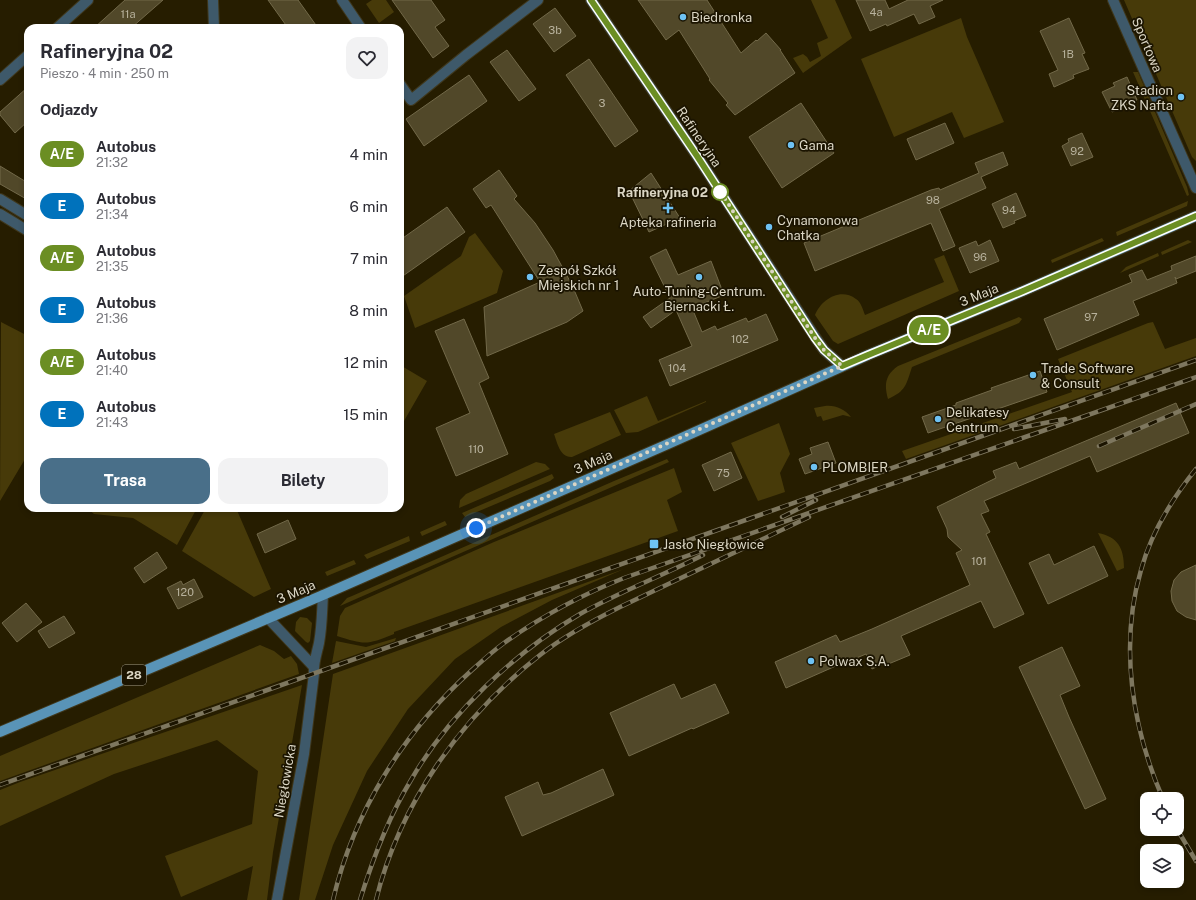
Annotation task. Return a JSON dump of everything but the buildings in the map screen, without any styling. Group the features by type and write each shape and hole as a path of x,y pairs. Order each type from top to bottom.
{"main road":[{"name":"3 Maja","path":"0,732 323,595 842,366 1023,291 1196,216"}],"street":[{"path":"61,24 88,0"},
{"path":"213,0 214,24"},
{"path":"342,0 358,24"},
{"path":"404,90 411,100 466,55 538,0"},
{"name":"Rafineryjna","path":"591,0 701,162 815,338 824,350 842,366"},
{"name":"Sportowa","path":"1113,0 1196,188"},
{"path":"0,80 24,59"},
{"path":"0,199 24,214"},
{"path":"0,214 24,229"},
{"name":"Niegłowicka","path":"277,900 304,754 314,667 322,618 323,595"},
{"path":"268,618 314,667"}],"shaded area":[{"path":"372,0 386,0 394,12 379,23 366,4"},
{"path":"811,0 835,0 852,38 803,73 793,58 803,54 810,62 821,56 817,43 828,38"},
{"name":"Stadion ZKS Nafta","path":"1124,0 1196,0 1196,161 1192,157"},
{"path":"961,18 967,37 1004,122 964,138 952,112 894,137 861,59"},
{"path":"1133,72 1138,72 1187,187 1189,195 1187,196"},
{"path":"1188,201 1187,206 1117,236 1116,232"},
{"path":"475,233 503,271 497,293 415,328 404,296 461,256 469,237"},
{"path":"1102,238 1104,241 1052,263 1051,260"},
{"path":"1188,240 1192,242 1162,255 1161,252"},
{"path":"1158,253 1159,256 1120,273 1126,267"},
{"path":"944,255 959,291 838,344 833,341 815,315 826,300 838,295 844,294 858,300 865,315 944,282 934,259"},
{"path":"1019,317 1022,319 1019,323 912,367 902,390 888,399 886,385 888,377 890,373 898,366"},
{"path":"1,322 24,334 24,461 0,501"},
{"path":"1153,322 1165,349 1196,338 1196,356 906,459 902,451 1072,392 1058,359"},
{"path":"404,367 427,381 404,421"},
{"path":"647,396 658,421 706,402 638,432 626,433 614,410"},
{"path":"825,406 840,408 851,417 843,415 823,421 821,416 817,417 814,408"},
{"path":"610,412 621,435 572,457 568,457 562,452 554,434"},
{"path":"779,423 790,454 780,473 785,492 758,501 731,443"},
{"path":"667,459 669,462 340,606 347,598"},
{"path":"536,462 545,464 550,469 459,508 460,500 466,494"},
{"path":"674,468 682,492 667,500 678,531 394,632 394,634 378,640 371,642 360,642 337,636 340,616 345,608 494,542"},
{"path":"552,474 554,478 550,481 465,517 462,513"},
{"path":"92,512 195,512 177,545 133,518 94,514"},
{"path":"204,512 238,512 271,589 254,597 182,551"},
{"path":"445,521 447,525 422,536 420,532"},
{"path":"1098,533 1110,537 1118,544 1123,555 1124,568 1117,571"},
{"path":"409,536 410,541 367,559 364,555"},
{"path":"354,560 356,564 327,576 325,572"},
{"path":"624,569 552,600 501,627 455,659 408,709 367,771 333,845 315,900 299,900 333,674"},
{"path":"300,617 307,618 312,623 310,641 308,643 295,631 296,622"},
{"path":"396,638 395,641 332,663 336,641 366,647"},
{"path":"260,645 274,651 284,659 291,656 297,664 299,674 0,781 0,756"},
{"path":"302,685 273,852 267,900 247,900 253,866 181,897 165,856 252,824 258,771 217,740 114,774 0,826 0,790"}],"railway":[{"path":"0,785 1196,360"},
{"path":"333,900 342,867 368,804 385,774 404,746 447,694 472,670 500,646 547,615 577,599 624,578 1196,377"},
{"path":"1099,446 1196,404"},
{"path":"1014,429 1065,419"},
{"path":"1160,792 1143,744 1132,686 1130,657 1134,598 1145,556 1156,530 1171,504 1196,469"},
{"path":"782,517 816,500"},
{"path":"376,900 387,864 401,830 418,796 437,764 484,706 511,679 549,648 589,623 809,517"},
{"path":"360,900 382,838 395,809 411,780 426,756 444,732 485,687 531,647 580,614 610,598 703,555"},
{"path":"1181,836 1196,861"}],"bus line":[{"name":"A/E","path":"591,0 697,156 815,338 824,350 842,366 1023,291 1196,216"}],"place":[{"name":"Biedronka","path":"683,17"},
{"name":"Stadion ZKS Nafta","path":"1181,97"},
{"name":"Gama","path":"791,145"},
{"name":"Rafineryjna 02","path":"720,192"},
{"name":"Apteka rafineria","path":"668,208"},
{"name":"Cynamonowa Chatka","path":"769,227"},
{"name":"Zespół Szkół Miejskich nr 1","path":"530,277"},
{"name":"Auto-Tuning-Centrum. Biernacki Ł.","path":"699,277"},
{"name":"Trade Software & Consult","path":"1033,375"},
{"name":"Delikatesy Centrum","path":"938,419"},
{"name":"PLOMBIER","path":"814,467"},
{"name":"Jasło Niegłowice","path":"654,544"},
{"name":"Polwax S.A.","path":"811,661"}],"route":[{"path":"476,528 842,366 824,350 815,338 718,188 720,192"}]}
